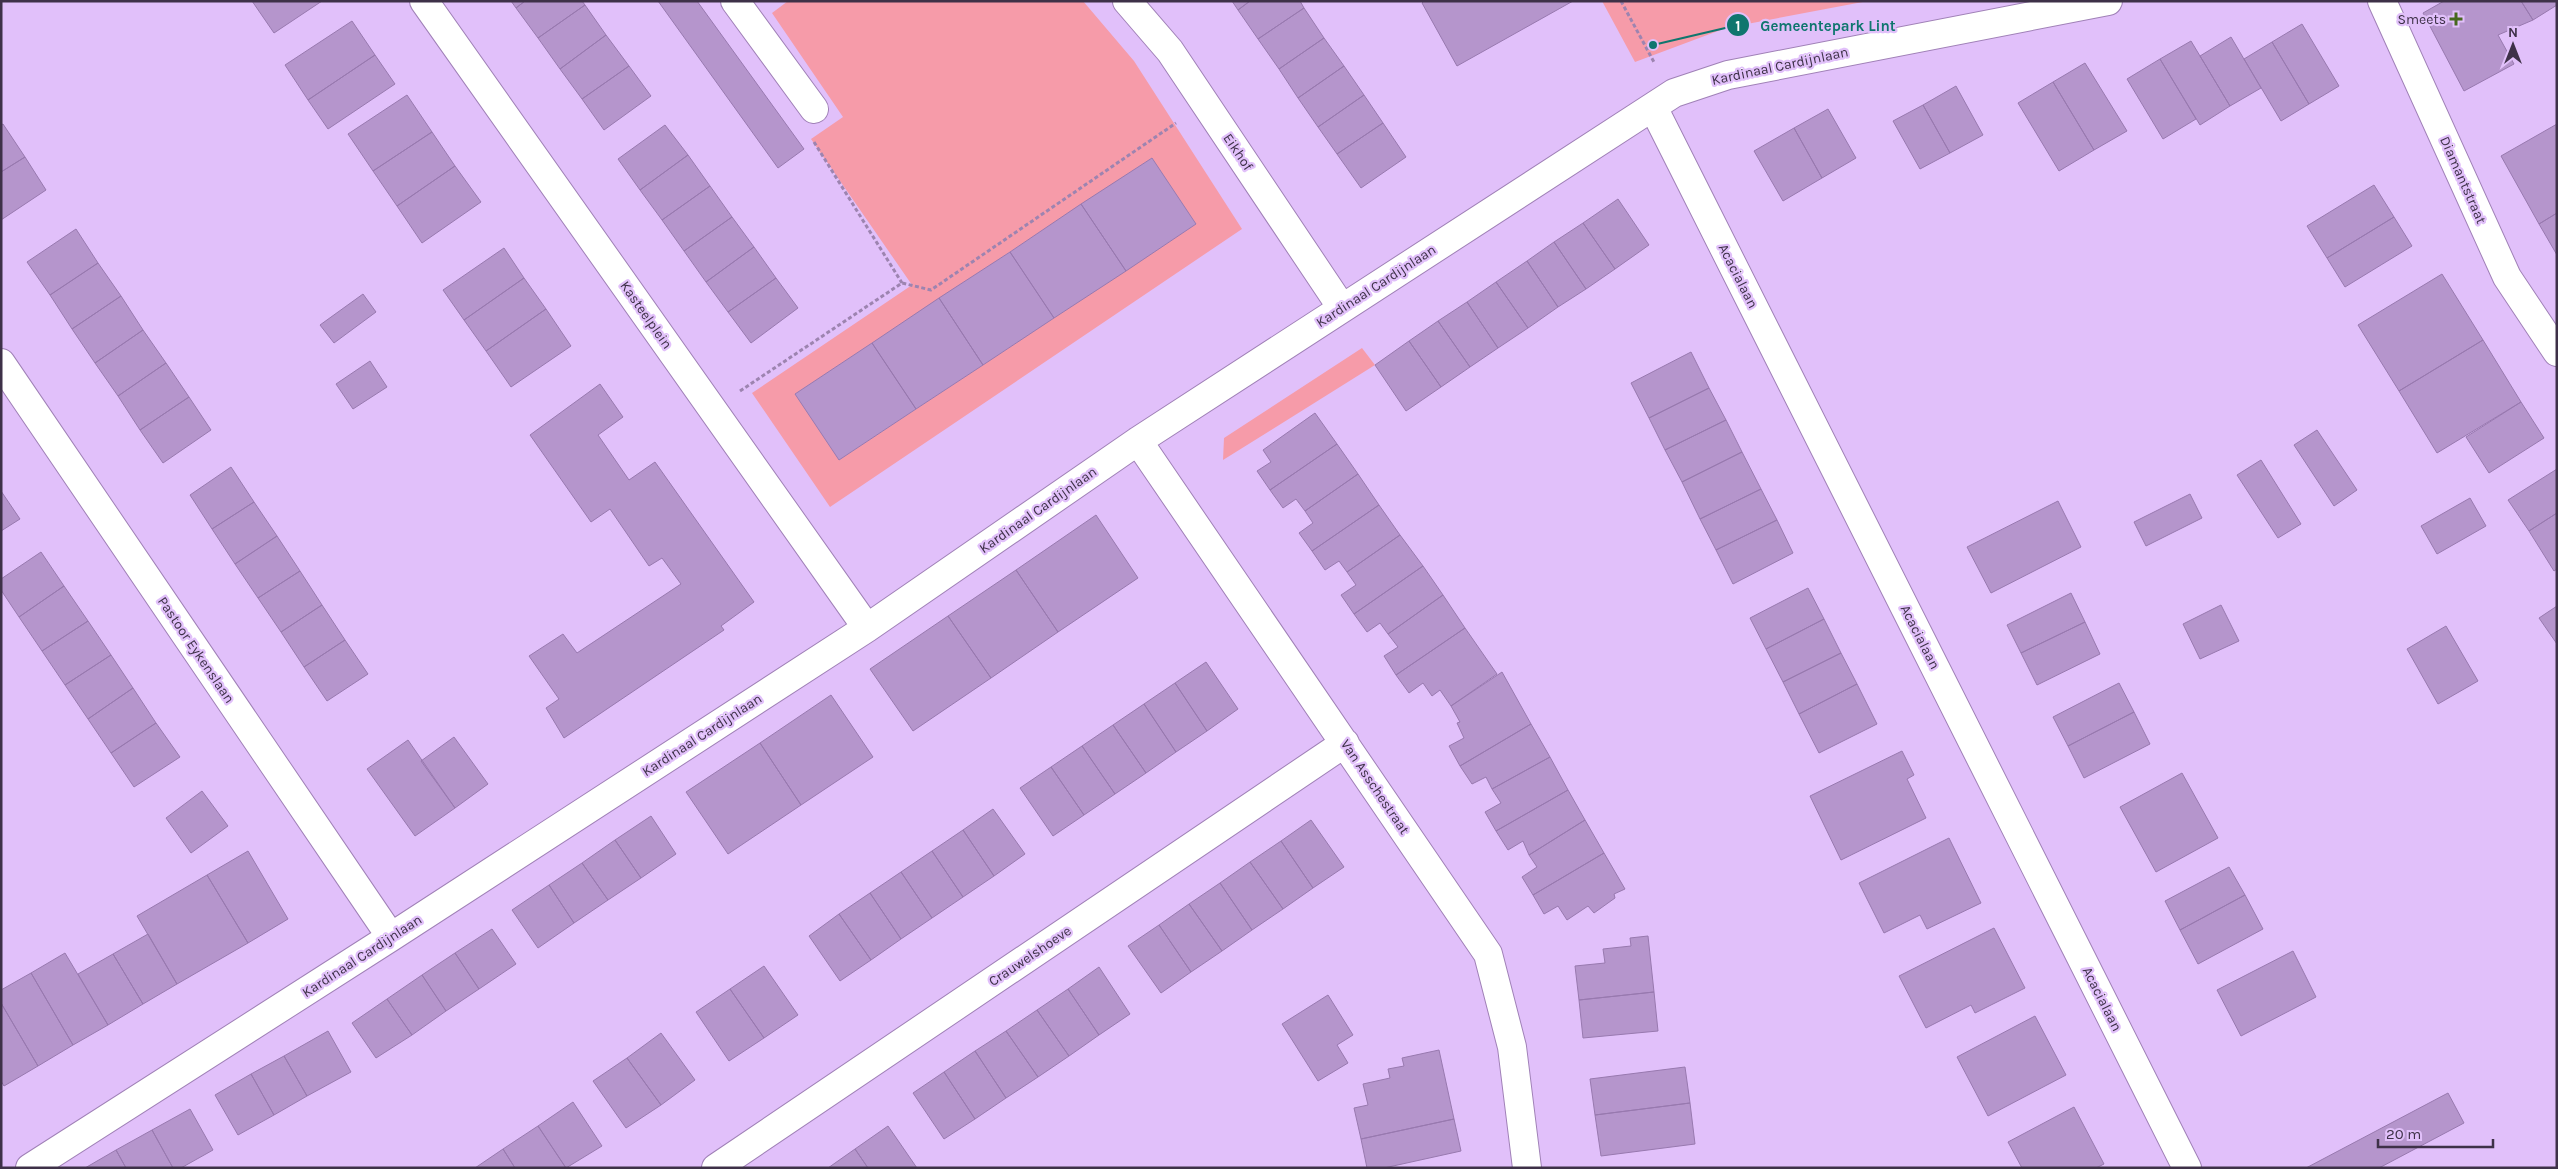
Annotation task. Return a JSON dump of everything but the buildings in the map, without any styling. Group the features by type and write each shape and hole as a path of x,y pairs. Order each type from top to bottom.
{"street":[{"name":"Kasteelplein","path":"424,1 867,628"},
{"name":"Eikhof","path":"1127,1 1170,51 1342,308"},
{"name":"Kardinaal Cardijnlaan","path":"30,1168 391,938 867,628 1138,441 1664,100 1728,75 2108,1"},
{"name":"Diamantstraat","path":"2382,1 2508,277 2557,352"},
{"path":"736,2 814,109"},
{"name":"Acacialaan","path":"1664,100 2187,1168"},
{"name":"Pastoor Eykenslaan","path":"1,362 391,938"},
{"name":"Van Asschestraat","path":"1138,441 1488,954 1512,1047 1526,1168"},
{"name":"Crauwelshoeve","path":"716,1168 1345,743"}],"path":[{"path":"1621,1 1664,82 1664,100"},
{"path":"814,109 804,127 902,283 931,290 1205,104"},
{"path":"712,409 902,283"}],"shaded area":[{"path":"788,1 1083,1 1134,61 1242,229 830,507 752,393 912,285 811,139 843,117 772,13","holes":["1152,158 1196,224 839,460 795,394"]},
{"path":"1602,1 1868,1 1726,28 1635,62"},
{"path":"1362,348 1375,365 1223,460 1224,438"}],"place":[{"name":"Smeets","path":"2456,19"},
{"name":"Gemeentepark Lint","path":"1653,45"}]}
